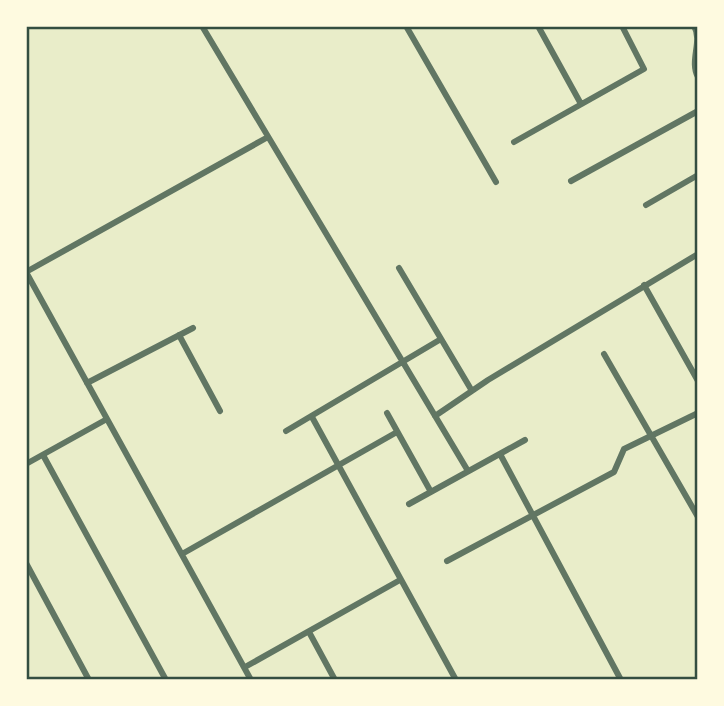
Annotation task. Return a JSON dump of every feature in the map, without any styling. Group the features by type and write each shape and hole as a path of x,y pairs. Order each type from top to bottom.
{"street":[{"path":"202,26 468,471"},
{"path":"406,26 496,182"},
{"path":"538,26 581,104"},
{"path":"514,142 644,69 621,26"},
{"path":"694,26 697,32 694,69 698,77"},
{"path":"571,181 698,111"},
{"path":"251,680 26,272 268,137"},
{"path":"646,205 698,175"},
{"path":"435,416 698,254"},
{"path":"399,268 472,391"},
{"path":"644,285 698,381"},
{"path":"88,383 193,328"},
{"path":"179,335 220,411"},
{"path":"286,431 441,339"},
{"path":"604,354 698,517"},
{"path":"387,413 431,492"},
{"path":"447,561 614,472 624,449 698,413"},
{"path":"312,417 456,680"},
{"path":"26,464 107,419"},
{"path":"182,554 397,432"},
{"path":"409,504 525,440"},
{"path":"500,454 621,680"},
{"path":"43,455 166,680"},
{"path":"26,564 89,680"},
{"path":"244,667 400,580"},
{"path":"309,632 335,680"}]}
